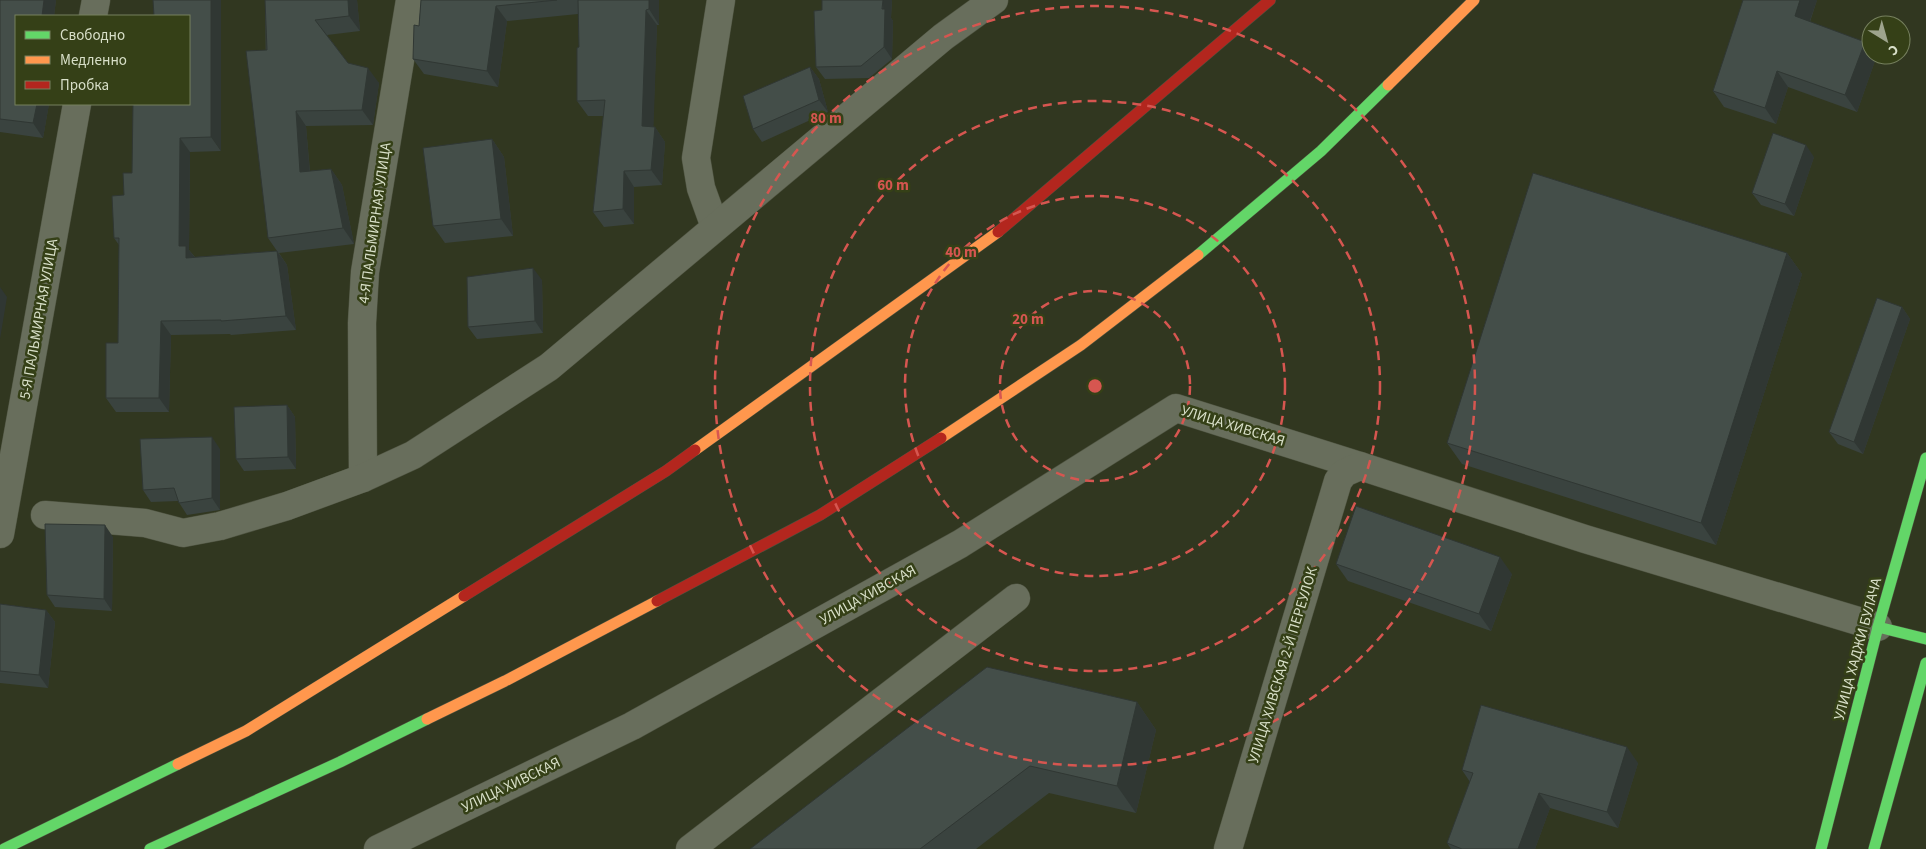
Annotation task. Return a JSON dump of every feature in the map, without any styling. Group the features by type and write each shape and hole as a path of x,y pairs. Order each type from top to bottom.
{"main road":[{"path":"4,849 246,731 666,471 1006,227 1270,0"},
{"path":"150,849 340,762 506,680 820,515 951,432 1081,345 1212,244 1321,151 1474,0"},
{"name":"УЛИЦА ХАДЖИ БУЛАЧА","path":"1821,849 1878,627 1926,458"},
{"path":"1878,627 1926,639"},
{"path":"1874,849 1926,663"}],"street":[{"path":"93,15 96,0"},
{"name":"4-Я ПАЛЬМИРНАЯ УЛИЦА","path":"363,478 362,323 365,272 410,0"},
{"path":"715,228 701,188 696,158 721,0"},
{"path":"46,515 137,522 183,533 220,526 277,509 363,478 413,455 549,367 943,37 994,0"},
{"name":"5-Я ПАЛЬМИРНАЯ УЛИЦА","path":"0,534 78,105"},
{"name":"УЛИЦА ХИВСКАЯ","path":"378,849 641,721 960,544 1176,408 1349,473 1585,539 1878,627"},
{"name":"УЛИЦА ХИВСКАЯ 2-Й ПЕРЕУЛОК","path":"1228,849 1349,473"},
{"path":"690,849 1016,598"}],"building":[{"path":"0,0 44,0 42,15 15,15 15,105 37,105 33,123 0,119"},
{"path":"153,0 211,0 211,137 180,138 179,246 186,246 186,258 277,251 286,316 221,321 161,321 159,398 106,398 106,343 118,343 119,238 114,238 112,196 124,195 123,173 132,173 133,105 190,105 190,15 154,15"},
{"path":"265,0 348,0 349,16 315,20 348,63 368,68 362,110 296,111 300,172 331,169 343,228 268,238 246,51 267,50"},
{"path":"421,0 557,0 496,6 487,71 413,59 414,25 419,26"},
{"path":"578,0 649,0 649,9 646,10 642,126 655,127 651,170 624,171 623,209 593,212 605,100 577,101"},
{"path":"822,0 883,0 882,9 885,9 884,47 861,66 816,67 814,11 822,10"},
{"path":"1743,0 1800,0 1795,16 1861,41 1861,53 1845,95 1777,71 1765,108 1713,91"},
{"path":"810,67 819,100 753,129 743,96"},
{"path":"1773,133 1806,145 1785,204 1752,193"},
{"path":"492,139 501,219 433,226 423,148"},
{"path":"1533,173 1787,253 1701,523 1447,443"},
{"path":"533,268 535,321 468,327 467,277"},
{"path":"1877,298 1902,307 1854,442 1829,432"},
{"path":"287,405 288,457 236,459 234,407"},
{"path":"212,437 212,498 179,503 174,488 143,490 140,439"},
{"path":"1356,506 1500,557 1479,614 1336,564"},
{"path":"45,524 105,525 104,599 47,595"},
{"path":"0,604 46,610 39,675 0,671"},
{"path":"987,667 1137,702 1117,786 1030,766 920,849 750,849"},
{"path":"1481,705 1627,747 1607,812 1539,793 1518,849 1462,849 1447,843 1473,773 1462,770"}],"traffic: fast":[{"path":"1198,255 1321,151 1388,85"},
{"path":"1821,849 1878,627 1926,458"},
{"path":"1878,627 1926,639"},
{"path":"1874,849 1926,663"},
{"path":"150,849 340,762 427,719"},
{"path":"4,849 178,764"}],"traffic: slow":[{"path":"1388,85 1474,0"},
{"path":"695,450 998,232"},
{"path":"941,438 1081,345 1198,255"},
{"path":"178,764 246,731 464,596"},
{"path":"427,719 505,681 657,601"}],"traffic: jam":[{"path":"998,232 1270,0"},
{"path":"657,601 820,515 941,438"},
{"path":"464,596 666,471 695,450"}]}
